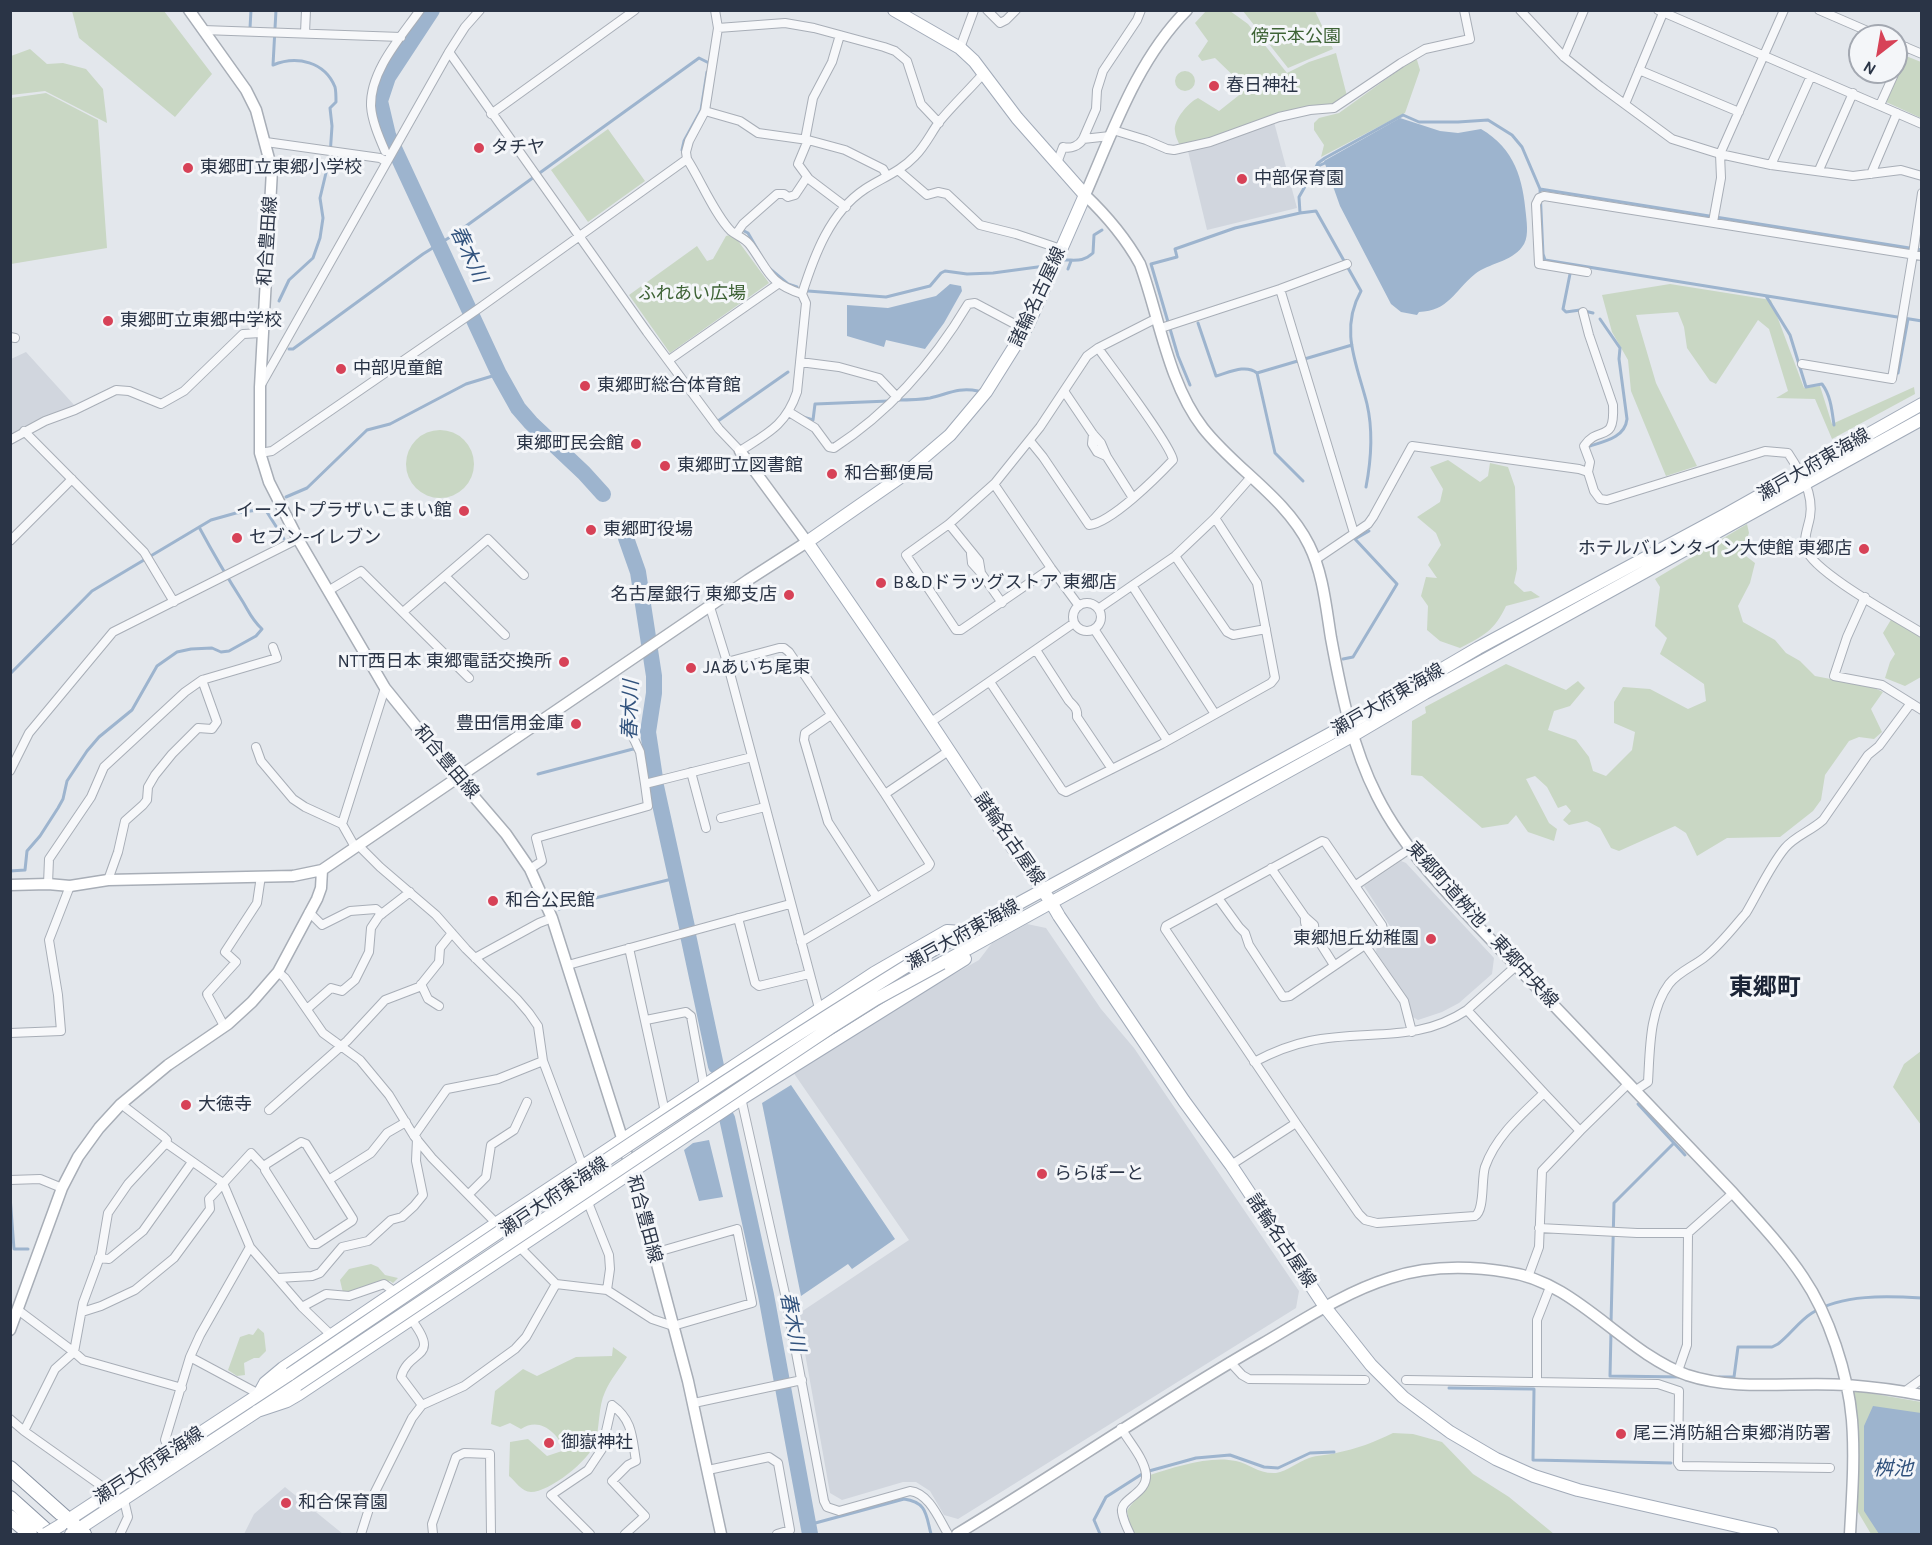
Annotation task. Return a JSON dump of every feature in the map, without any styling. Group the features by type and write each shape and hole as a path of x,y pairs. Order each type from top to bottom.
{"highway":[{"path":"10,1468 56,1529"},
{"path":"10,1498 56,1529 76,1533"},
{"path":"10,1517 30,1534"}],"main road":[{"path":"894,10 960,48 974,61 1017,118 1085,195"},
{"name":"諸輪名古屋線","path":"1085,195 1026,330 986,392 950,435 886,489 807,542 1325,1307 1371,1365 1403,1397 1450,1432 1496,1459 1534,1476 1578,1490 1772,1534"},
{"name":"瀬戸大府東海線","path":"56,1529 259,1394 294,1379 876,999 1352,736 1804,479 1922,404"},
{"name":"瀬戸大府東海線","path":"76,1533 257,1411 294,1379 725,1082 829,1013 933,950 1350,723 1478,648 1922,419"},
{"path":"259,1394 265,1383 283,1368 496,1223 734,1066 928,941 947,931 966,932"},
{"path":"257,1411 287,1401 741,1099 966,958 977,944"}],"street":[{"name":"和合豊田線","path":"189,10 246,90 256,110 272,170 261,333 260,387 260,453 269,482 298,540 385,688 503,829 530,869 552,918 623,1141 654,1253 694,1403 721,1534"},
{"path":"304,33 306,10"},
{"path":"385,151 373,119 372,96 378,75 420,10"},
{"path":"260,387 449,52 465,27 480,10"},
{"path":"491,114 634,10"},
{"path":"715,10 718,28 705,111 689,141 687,159 714,206 731,230 749,243 767,273 778,284 802,294"},
{"path":"960,48 974,10"},
{"path":"987,10 1000,22 1006,20 1016,10"},
{"path":"1057,163 1063,147 1069,148 1081,144 1096,109 1097,90 1102,71 1137,20 1141,10"},
{"path":"1085,195 1131,90 1154,52 1187,10"},
{"path":"1083,139 1112,133 1174,150 1210,142 1279,117 1310,110 1334,108 1425,49 1470,39 1464,10"},
{"path":"1520,10 1564,57 1672,139 1720,154 1771,165 1853,176 1900,170 1922,176"},
{"path":"1564,57 1584,10"},
{"path":"1713,222 1721,178 1720,154 1784,10"},
{"path":"1820,10 1852,24"},
{"path":"1625,104 1661,12 1922,124"},
{"path":"718,28 785,24 885,47 903,57 908,65 921,104 939,123"},
{"path":"203,30 401,37"},
{"path":"840,35 832,62 813,98 806,140 798,164 807,177 846,207"},
{"path":"1908,48 1922,54"},
{"path":"10,885 70,886 108,880 293,876 322,870 807,542 740,451 719,429 579,237 449,52"},
{"path":"1639,70 1739,112"},
{"path":"740,451 768,432 789,412 797,392 806,303 802,294 817,250 846,207 863,190 898,170 915,156 939,123 983,74"},
{"path":"1771,165 1811,76"},
{"path":"1880,105 1889,84"},
{"path":"1818,170 1853,93"},
{"path":"705,111 740,122 758,133 806,140 845,150 883,169 887,176"},
{"path":"1871,174 1898,113"},
{"path":"266,142 388,161"},
{"path":"260,453 273,451 465,318 687,159"},
{"path":"898,170 927,195 938,192 947,194 980,225 1061,249"},
{"path":"736,234 743,224 777,194 784,194 788,197 795,195 807,177"},
{"path":"1802,364 1892,379 1918,255 1922,193"},
{"name":"東郷町道桝池・東郷中央線","path":"1085,195 1109,218 1131,247 1145,279 1179,384 1195,416 1216,444 1286,510 1303,534 1316,560 1352,736 1377,796 1391,822 1468,914 1733,1192 1804,1277 1821,1308 1834,1342 1851,1409 1853,1441 1850,1534"},
{"path":"1587,272 1539,264 1536,204 1539,198 1544,196 1918,255"},
{"path":"1051,568 961,630 956,630 906,555 908,551 949,524 994,484 1030,441 1083,361 1098,348 1159,323 1280,289 1347,264"},
{"path":"669,360 778,284"},
{"path":"1280,289 1354,532"},
{"path":"789,412 815,429 829,447 834,448 878,415 897,397 937,352 970,302 1026,330"},
{"path":"1583,312 1588,335 1613,405 1613,424 1608,430 1588,440 1584,446 1590,462 1588,472 1594,491 1600,499 1607,500 1765,452 1788,453 1804,479 1811,504 1805,538 1806,550 1814,563 1922,633"},
{"path":"10,440 24,431 116,390 129,391 160,404 184,391 243,334 261,333"},
{"path":"1030,441 1089,525 1094,525 1133,498 1173,460 1173,456 1098,348"},
{"path":"800,362 839,367 879,378 897,397"},
{"path":"1064,391 1103,447 1106,456 1133,498"},
{"path":"24,431 144,552 174,602"},
{"path":"1316,560 1368,524 1412,446 1588,472"},
{"path":"1098,609 1175,556 1215,518 1251,477"},
{"path":"10,542 72,479"},
{"path":"994,484 1078,606"},
{"path":"990,682 1062,790 1069,792 1274,680 1257,583 1215,518"},
{"path":"949,524 971,554 979,561 981,573 1002,603"},
{"path":"403,612 488,539 524,575"},
{"path":"10,771 29,733 113,632 298,540"},
{"path":"1175,556 1230,635 1266,629"},
{"path":"328,591 361,571 470,678"},
{"path":"445,576 505,635"},
{"path":"1133,586 1215,714"},
{"path":"1865,597 1847,637 1834,676 1874,682 1922,710"},
{"path":"1091,604 1098,609 1101,618 1094,629 1085,631 1074,623 1073,614 1078,606 1091,604"},
{"path":"710,608 727,662 829,1043"},
{"path":"931,722 1074,623"},
{"path":"1094,629 1167,740"},
{"path":"48,884 50,859 92,797 104,767 202,680 277,658 273,647"},
{"path":"727,662 784,648 789,652 930,864 801,942"},
{"path":"1036,650 1078,712 1077,717 1112,769"},
{"path":"108,880 118,852 125,821 147,800 148,787 155,776 172,754 198,728 212,729 217,722 202,680"},
{"path":"342,824 385,688"},
{"path":"1528,1277 1539,1247 1542,1171 1580,1131 1632,1087 1648,1082 1653,1025 1669,983 1708,954 1746,913 1785,848 1823,820 1868,755 1880,746 1911,704"},
{"path":"831,715 805,733 804,740 828,822 876,897"},
{"path":"530,869 542,861 536,838 648,806 640,752 632,735"},
{"path":"256,747 261,761 293,799 342,824 356,846 436,915 529,1013 538,1026 543,1061 583,1167"},
{"path":"885,794 950,750"},
{"path":"645,784 752,757"},
{"path":"691,772 706,828"},
{"path":"721,818 765,807"},
{"path":"1218,897 1245,933 1249,945 1283,998 1290,996 1365,945 1383,929 1356,885 1322,841 1271,868 1218,897 1166,926 1165,931 1365,1220 1377,1223 1475,1216 1481,1210 1482,1179 1491,1151 1507,1130 1544,1093"},
{"path":"1356,885 1411,848"},
{"path":"1271,868 1305,917 1314,925 1315,935 1335,965"},
{"path":"10,1330 62,1188 78,1157 99,1128 121,1104 168,1065 224,1026 252,1002 278,972 321,888 322,870"},
{"path":"224,1026 207,994 236,962 225,952 257,903 261,876"},
{"path":"10,1033 61,1031 49,940 70,886"},
{"path":"307,1010 331,988 342,991 355,980 369,952 371,928 381,914 410,892"},
{"path":"568,965 790,904"},
{"path":"309,912 322,925 350,911 376,909 381,914"},
{"path":"475,958 552,918"},
{"path":"738,918 755,983 759,986 809,974"},
{"path":"269,1110 342,1046 385,1000 401,995 421,984 439,962 440,948 452,933"},
{"path":"1365,945 1404,1001 1412,1032"},
{"path":"629,948 665,1112"},
{"path":"1254,1062 1287,1046 1312,1040 1412,1032 1438,1026 1467,1010 1516,966"},
{"path":"278,972 285,978 323,1033 366,1067 389,1095 415,1137 432,1158 556,1284 607,1290 652,1319 673,1326 752,1303 736,1229 654,1253"},
{"path":"421,984 428,999 440,1006"},
{"path":"1467,1010 1580,1131"},
{"path":"646,1020 686,1012 691,1016 704,1086"},
{"path":"278,1278 312,1276 320,1273 342,1247 368,1241 392,1220 402,1217 414,1206 423,1195 416,1161 415,1137 447,1089 498,1079 543,1061"},
{"path":"734,1066 785,1294 798,1381 824,1501 827,1507 838,1511 910,1491 916,1492 926,1500 948,1534"},
{"path":"469,1194 486,1177 491,1145 514,1130 527,1102"},
{"path":"121,1104 164,1137 167,1140 166,1143 222,1183 250,1247 302,1307 331,1335"},
{"path":"330,1179 370,1153 387,1133 406,1122"},
{"path":"1231,1166 1296,1123"},
{"path":"82,1312 127,1295 174,1258 210,1209 208,1199 251,1153 265,1168 312,1244 317,1244 352,1221 353,1219 330,1179 306,1144 301,1142 265,1165 265,1168"},
{"path":"24,1431 55,1369 74,1352 82,1312 99,1258 108,1213 128,1184 166,1143"},
{"path":"99,1258 109,1259 143,1232 192,1161"},
{"path":"10,1180 40,1179 62,1188"},
{"path":"1539,1228 1688,1233 1733,1192"},
{"path":"587,1200 609,1255 607,1290"},
{"path":"1678,1371 1687,1345 1688,1233"},
{"path":"171,1453 165,1440 190,1357 218,1301 250,1247"},
{"path":"962,1533 1121,1428 1325,1307 1392,1277 1426,1271 1474,1268 1510,1272 1528,1277 1572,1299 1643,1353 1678,1371 1701,1379 1754,1385 1846,1385 1922,1395"},
{"path":"302,1307 326,1294 350,1296 384,1284 391,1287 395,1293"},
{"path":"361,1534 373,1496 412,1418 422,1405 464,1386 515,1349 526,1337 556,1284"},
{"path":"1537,1382 1537,1320 1550,1287"},
{"path":"14,1315 83,1360 182,1388"},
{"path":"411,1319 422,1333 425,1342 423,1351 403,1369 400,1377 422,1405"},
{"path":"190,1357 259,1394"},
{"path":"1230,1362 1249,1379 1365,1380"},
{"path":"1904,1392 1922,1379"},
{"path":"1406,1380 1658,1384 1677,1389 1680,1396 1678,1463 1680,1466 1830,1468"},
{"path":"694,1403 798,1381"},
{"path":"590,1534 551,1495 588,1470 602,1449 612,1406 628,1421 636,1461 628,1465 612,1481 645,1516 625,1534"},
{"path":"10,1419 110,1492"},
{"path":"1121,1428 1143,1463 1146,1475 1142,1488 1122,1508 1130,1534"},
{"path":"433,1534 432,1524 456,1457 464,1453 490,1454 491,1534"},
{"path":"708,1470 769,1457 778,1463 790,1530 777,1534"},
{"path":"120,1534 128,1517 124,1500"}],"shaded area":[{"name":"中部保育園","path":"1274,122 1297,208 1207,230 1188,151 1217,144"},
{"path":"26,352 75,406 11,437 11,359"},
{"name":"東郷旭丘幼稚園","path":"1401,861 1406,863 1494,958 1492,974 1459,1003 1442,1012 1418,1020 1411,1016 1406,996 1376,952 1377,945 1395,934 1364,886"},
{"name":"ららぽーと","path":"1027,924 1046,928 1101,1009 1134,1048 1299,1291 1296,1308 958,1519 944,1515 930,1491 916,1482 903,1482 842,1500 830,1493 798,1314 909,1240 793,1072 903,1003 979,960 992,943"},
{"name":"和合保育園","path":"285,1487 343,1534 244,1534 254,1514"}],"green space":[{"path":"72,11 164,11 212,74 175,117 79,38"},
{"path":"1206,11 1230,11 1248,24 1287,73 1309,62 1336,53 1347,96 1333,106 1180,146 1176,135 1176,122 1190,103 1198,98 1219,111 1243,92 1244,86 1215,58 1202,61 1198,56 1208,41 1195,23"},
{"name":"傍示本公園","path":"1243,11 1315,11 1333,49 1288,68"},
{"path":"30,49 47,64 63,63 86,69 103,89 107,123 45,91 11,95 11,56"},
{"path":"1908,57 1921,62 1921,118 1886,102 1894,84 1908,84"},
{"path":"1414,59 1417,60 1420,70 1405,113 1321,157 1324,145 1314,130 1314,123 1319,118 1339,113"},
{"path":"1185,71 1192,74 1195,81 1192,88 1185,91 1178,88 1175,81 1178,74"},
{"path":"46,93 98,120 107,248 11,264 11,98"},
{"path":"608,129 645,181 588,222 551,170"},
{"name":"ふれあい広場","path":"733,234 769,283 670,353 629,295 697,246 707,261 713,259 726,236"},
{"path":"1670,284 1771,300 1804,388 1820,386 1832,424 1914,387 1915,394 1832,439 1815,399 1776,398 1788,391 1769,329 1758,320 1716,384 1710,381 1687,348 1684,327 1678,312 1636,315 1656,383 1697,466 1666,476 1631,391 1628,360 1612,332 1602,295"},
{"path":"440,430 453,433 464,440 471,451 474,464 471,477 464,488 453,495 440,498 427,495 416,488 409,477 406,464 409,451 416,440 427,433"},
{"path":"1448,460 1480,482 1488,476 1490,463 1508,467 1515,487 1517,569 1514,583 1524,592 1531,591 1540,597 1506,606 1488,632 1460,648 1440,641 1427,630 1428,606 1421,596 1426,577 1437,578 1428,565 1441,545 1436,533 1417,517 1440,502 1443,489 1430,467"},
{"path":"1747,524 1749,533 1742,553 1755,563 1750,583 1738,606 1743,622 1775,640 1786,653 1800,661 1815,676 1872,687 1883,692 1871,709 1882,732 1874,739 1859,737 1849,741 1825,775 1821,800 1813,811 1780,837 1727,838 1697,856 1686,833 1675,826 1619,851 1611,848 1600,828 1587,821 1569,825 1563,820 1571,811 1566,805 1558,808 1547,787 1535,776 1526,779 1549,823 1557,829 1554,841 1528,832 1516,815 1508,824 1482,828 1422,776 1411,775 1412,721 1426,713 1425,707 1506,664 1566,690 1578,681 1585,688 1570,706 1554,711 1548,730 1576,740 1589,757 1593,771 1606,776 1632,750 1635,732 1614,723 1614,702 1623,687 1650,689 1688,709 1706,701 1704,684 1660,654 1667,638 1655,626 1660,587 1655,579"},
{"path":"1892,618 1921,636 1921,677 1905,686 1885,678 1895,654 1883,633"},
{"path":"1921,1048 1922,1125 1893,1087 1904,1064 1921,1051"},
{"path":"371,1264 378,1267 385,1275 398,1278 393,1283 390,1281 349,1295 343,1293 340,1280 349,1269"},
{"path":"258,1328 264,1333 266,1351 259,1358 244,1363 245,1375 237,1376 228,1370 240,1337 253,1335"},
{"path":"613,1347 627,1357 605,1392 601,1404 597,1437 591,1450 577,1466 558,1481 539,1491 525,1490 509,1476 510,1442 528,1439 547,1456 565,1450 553,1432 541,1425 528,1425 521,1429 510,1423 500,1427 491,1424 495,1391 523,1369 537,1376 576,1357 612,1356"},
{"name":"桝池","path":"1852,1390 1921,1402 1921,1534 1871,1534 1858,1512"},
{"path":"1393,1433 1413,1434 1442,1442 1473,1474 1509,1497 1554,1534 1132,1534 1127,1511 1144,1491 1150,1475 1193,1463 1215,1460 1241,1462 1264,1472 1276,1473 1309,1458 1351,1449"}],"water":[{"path":"1400,118 1440,131 1458,133 1481,129 1493,137 1515,166 1525,202 1527,223 1526,240 1517,252 1475,274 1444,304 1429,311 1419,312 1417,315 1401,312 1391,304 1340,206 1324,161"},
{"path":"950,284 961,286 962,291 944,323 925,349 886,340 884,347 847,336 847,305 888,308 936,296"},
{"path":"791,1085 895,1239 852,1269 848,1264 801,1296 762,1103"},
{"path":"709,1140 723,1197 699,1201 684,1150 693,1143"},
{"name":"桝池","path":"1873,1406 1921,1413 1921,1534 1879,1534 1864,1511 1864,1426"}],"waterway":[{"path":"250,28 251,10"},
{"path":"276,10 273,65 301,61 317,66 330,78 335,87 336,98 336,102 330,108 332,126 330,156 320,198 323,218 320,238 313,258 289,280 279,301"},
{"name":"春木川","path":"432,10 388,77 380,101 388,135 499,374 518,408 603,494"},
{"path":"289,349 293,349 699,58 709,65"},
{"path":"682,150 684,141 701,110 707,72"},
{"path":"1316,167 1325,158 1403,115 1419,122 1488,120 1512,135 1522,147 1540,189 1545,260 1922,321"},
{"path":"1190,385 1178,356 1151,264 1177,257 1175,249 1235,228 1300,213 1299,197 1316,167 1325,163"},
{"path":"1540,189 1922,250"},
{"path":"1300,213 1316,211 1361,291 1351,319 1351,333 1352,347 1370,424 1370,456 1366,487"},
{"path":"742,230 748,233 759,252"},
{"path":"1065,260 1083,259 1093,253 1094,235 1102,230"},
{"path":"1068,269 1071,261"},
{"path":"808,291 886,297 930,286 945,271 967,274 993,273 1045,266"},
{"path":"769,268 788,284 797,287"},
{"path":"1571,269 1563,309 1566,312 1580,310 1593,313"},
{"path":"1766,296 1790,335 1806,387 1822,384 1825,389 1831,404 1834,425"},
{"path":"1590,446 1619,434 1627,419 1619,359 1620,348 1600,319"},
{"path":"1898,373 1908,319"},
{"path":"1198,323 1216,376 1243,369 1257,373 1275,453 1303,481"},
{"path":"1257,373 1352,345"},
{"path":"718,421 788,372"},
{"path":"286,497 307,488 367,430 390,424 466,384 499,374"},
{"path":"896,400 926,399 959,390 978,391"},
{"path":"803,417 813,420 815,404 889,401"},
{"path":"10,674 92,591 211,520 236,513 265,509 284,539"},
{"path":"10,871 25,870 27,851 58,808 63,799 67,781 99,737 132,710 157,666 177,652 191,649 212,648 221,652 229,651 256,636 262,629 251,616 199,527"},
{"path":"1343,659 1353,657 1397,584 1355,539 1369,531"},
{"name":"春木川","path":"626,538 638,572 654,676 654,693 648,732 655,778"},
{"path":"538,774 633,749 651,750"},
{"name":"春木川","path":"656,786 687,927"},
{"path":"559,909 676,878"},
{"name":"春木川","path":"688,935 716,1066"},
{"path":"1638,1104 1685,1155"},
{"name":"春木川","path":"727,1118 766,1295 810,1534"},
{"path":"1611,1323 1614,1203 1674,1143"},
{"path":"10,1196 14,1249 28,1249"},
{"path":"1719,1377 1734,1377 1738,1347 1772,1347 1807,1316 1824,1307 1851,1299 1922,1298"},
{"path":"1611,1332 1610,1376 1683,1377"},
{"path":"1449,1388 1534,1389 1533,1460 1671,1463"},
{"path":"1149,1471 1196,1458 1230,1455 1264,1467 1278,1468 1310,1453 1334,1452"},
{"path":"1100,1534 1094,1520 1106,1497 1142,1474"},
{"path":"808,1525 904,1499 921,1506 931,1534"}],"place":[{"name":"春日神社","path":"1214,86"},
{"name":"タチヤ","path":"479,148"},
{"name":"東郷町立東郷小学校","path":"188,168"},
{"name":"中部保育園","path":"1242,179"},
{"name":"東郷町立東郷中学校","path":"108,321"},
{"name":"中部児童館","path":"341,369"},
{"name":"東郷町総合体育館","path":"585,386"},
{"name":"東郷町民会館","path":"636,444"},
{"name":"東郷町立図書館","path":"665,466"},
{"name":"和合郵便局","path":"832,474"},
{"name":"イーストプラザいこまい館","path":"464,511"},
{"name":"東郷町役場","path":"591,530"},
{"name":"セブン-イレブン","path":"237,538"},
{"name":"ホテルバレンタイン大使館 東郷店","path":"1864,549"},
{"name":"B&Dドラッグストア 東郷店","path":"881,583"},
{"name":"名古屋銀行 東郷支店","path":"789,595"},
{"name":"NTT西日本 東郷電話交換所","path":"564,662"},
{"name":"JAあいち尾東","path":"691,668"},
{"name":"豊田信用金庫","path":"576,724"},
{"name":"和合公民館","path":"493,901"},
{"name":"東郷旭丘幼稚園","path":"1431,939"},
{"name":"大徳寺","path":"186,1105"},
{"name":"ららぽーと","path":"1042,1174"},
{"name":"尾三消防組合東郷消防署","path":"1621,1434"},
{"name":"御嶽神社","path":"549,1443"},
{"name":"和合保育園","path":"286,1503"}],"district":[{"name":"東郷町","path":"1765,988"}]}
